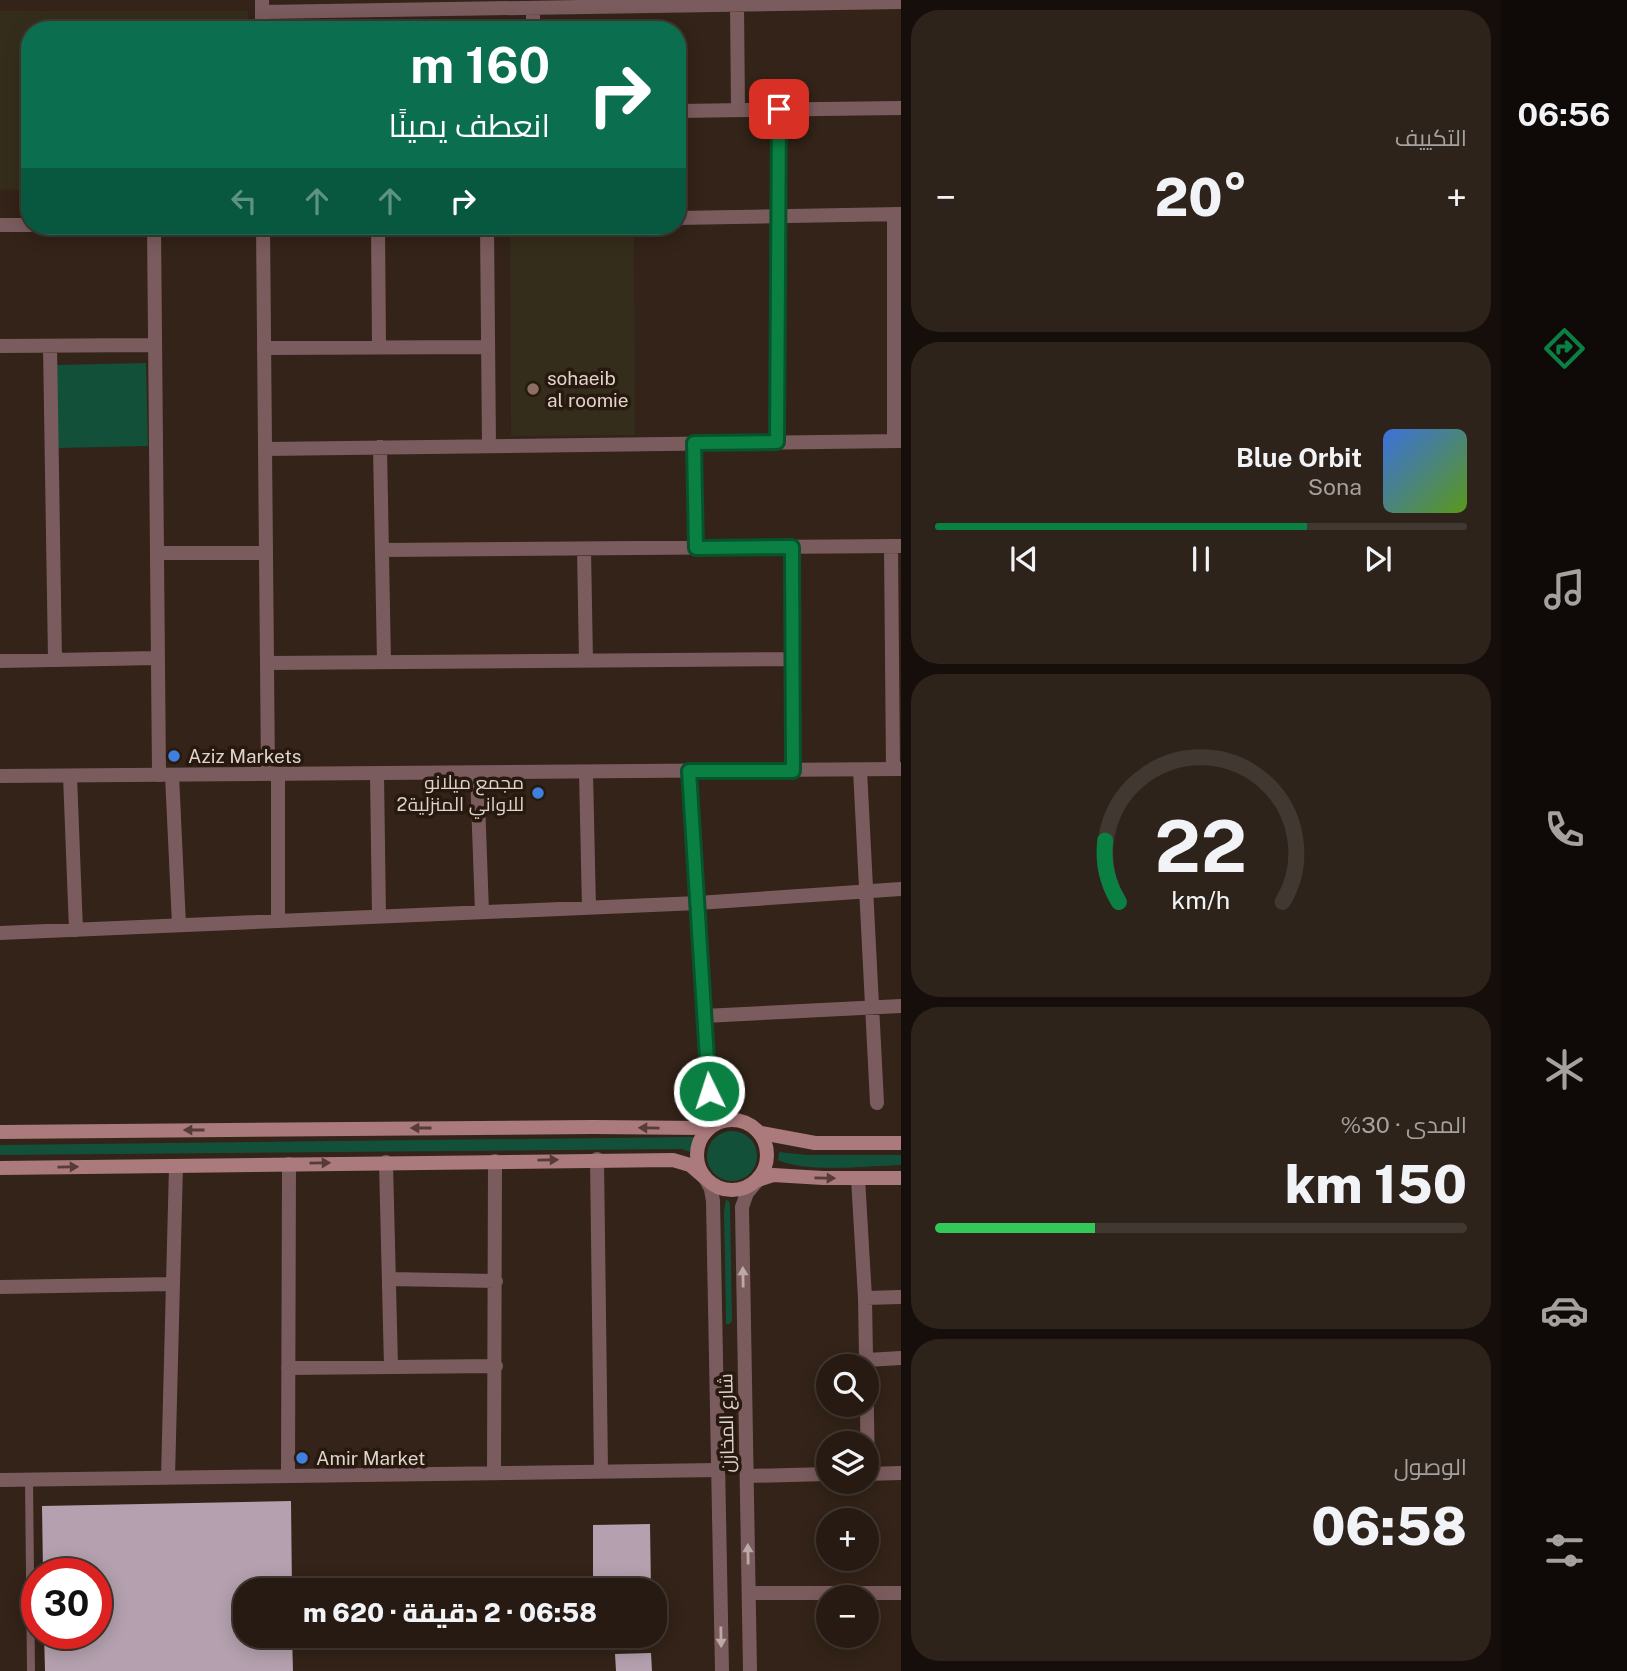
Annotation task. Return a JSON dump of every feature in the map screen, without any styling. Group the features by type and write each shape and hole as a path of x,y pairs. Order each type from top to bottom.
{"main road":[{"path":"0,1132 702,1128 728,1119 752,1125 761,1133 768,1157 758,1180"},
{"path":"705,1178 699,1167 699,1142 706,1131 716,1123"},
{"path":"761,1133 815,1143 901,1143"},
{"path":"0,1168 597,1159 682,1161 696,1169 714,1186 725,1190 747,1187 773,1174 901,1178"}],"street":[{"path":"262,6 475,4 533,8 583,4 737,5 896,1"},
{"path":"737,5 738,110"},
{"path":"533,8 533,21"},
{"path":"686,111 901,108"},
{"path":"777,442 779,109"},
{"path":"265,449 897,441 897,214 686,218"},
{"path":"0,225 21,225"},
{"path":"154,235 158,658 165,775 179,925"},
{"path":"263,235 267,663 278,921"},
{"path":"378,235 379,347"},
{"path":"487,235 489,446"},
{"path":"0,346 155,345"},
{"path":"50,346 55,660"},
{"path":"264,348 488,347"},
{"path":"694,443 696,548"},
{"path":"380,447 384,662"},
{"path":"0,776 897,769 896,546 382,550"},
{"path":"792,547 793,771"},
{"path":"584,549 586,661"},
{"path":"157,553 266,553"},
{"path":"0,661 158,658"},
{"path":"267,663 792,659"},
{"path":"860,770 877,1103"},
{"path":"689,771 709,1091"},
{"path":"586,772 589,908"},
{"path":"477,773 482,912"},
{"path":"377,774 379,917"},
{"path":"70,776 76,930"},
{"path":"0,933 698,903 901,889"},
{"path":"704,1016 901,1006"},
{"path":"597,1159 601,1471"},
{"path":"494,1473 495,1161"},
{"path":"386,1162 391,1367"},
{"path":"288,1476 289,1164"},
{"path":"168,1477 176,1166"},
{"name":"شارع المخازن","path":"705,1178 713,1201 722,1671"},
{"path":"858,1178 867,1354"},
{"name":"شارع المخازن","path":"750,1671 742,1207 747,1193 758,1180"},
{"path":"389,1279 496,1280"},
{"path":"0,1287 173,1284"},
{"path":"864,1298 901,1297"},
{"path":"715,1322 726,1328 744,1323"},
{"path":"716,1345 733,1340 744,1346"},
{"path":"879,1359 901,1358"},
{"path":"288,1368 496,1366"},
{"path":"0,1480 718,1470"},
{"path":"879,1474 901,1473"},
{"path":"747,1476 816,1474"},
{"path":"749,1592 901,1593"}],"lane":[{"path":"29,1479 31,1671"}],"shaded area":[{"path":"0,11 248,11 248,21 21,21 21,189 0,190"},
{"path":"510,235 634,235 635,435 511,436"}],"green space":[{"path":"146,363 148,446 58,448 56,365"},
{"path":"732,1131 749,1139 757,1156 749,1173 732,1181 715,1173 707,1156 715,1139"},
{"path":"692,1137 691,1152 681,1149 0,1155 0,1145"},
{"path":"779,1152 807,1155 901,1155 901,1165 838,1168 804,1166 778,1160"},
{"path":"726,1200 730,1206 730,1324 726,1324"}],"building":[{"path":"291,1501 292,1578 233,1578 233,1648 292,1648 293,1671 45,1671 44,1649 112,1649 112,1558 43,1558 42,1506"},
{"path":"650,1524 651,1578 593,1578 593,1525"},
{"path":"651,1653 652,1671 616,1671 615,1654"}],"place":[{"name":"sohaeib al roomie","path":"533,389"},
{"name":"Aziz Markets","path":"174,756"},
{"name":"مجمع ميلانو للاواني المنزلية2","path":"538,793"},
{"name":"Amir Market","path":"302,1458"}],"route":[{"path":"709,1091 689,771 793,771 792,547 696,548 694,443 777,442 779,109"}]}
